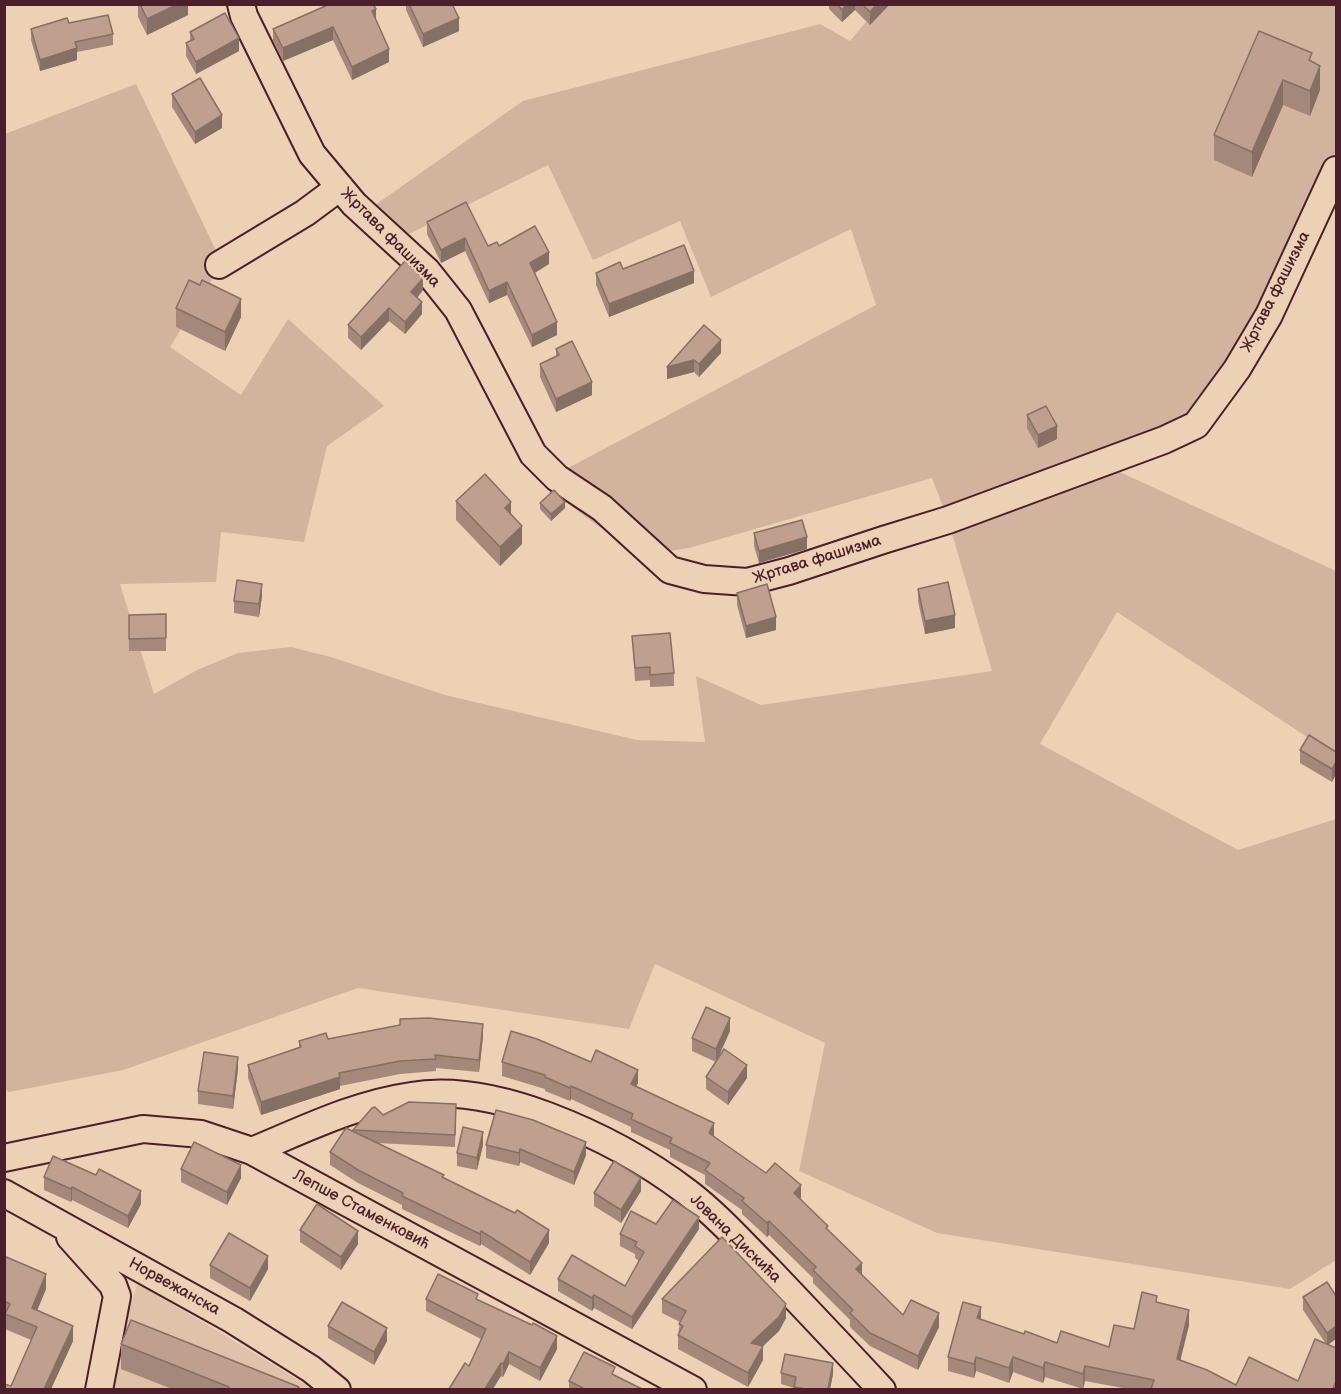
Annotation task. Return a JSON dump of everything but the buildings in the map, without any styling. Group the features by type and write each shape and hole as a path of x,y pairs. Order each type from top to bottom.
{"street":[{"name":"Жртава фашизма","path":"242,4 244,16 312,154 354,204 427,271 458,310 533,454 557,478 603,508 670,570 705,579 747,582 789,571 948,520 1164,440 1196,425 1237,369 1269,315 1336,170"},
{"path":"219,265 305,213 340,187"},
{"name":"Јована Дискића","path":"252,1151 350,1111 410,1096 435,1093 493,1099 524,1107 575,1126 651,1167 689,1194 751,1252 882,1389"},
{"name":"Лепше Стаменковић","path":"4,1158 143,1129 201,1134 252,1151 693,1389"},
{"name":"Норвежанска","path":"4,1193 233,1320 311,1369 337,1389"},
{"path":"61,1225 113,1285 117,1296 99,1389"}],"shaded area":[{"path":"880,5 1336,5 1336,170 1196,425 1100,463 1336,571 1336,756 1117,612 1040,744 1238,850 1336,819 1336,1260 1290,1289 937,1233 799,1171 825,1043 655,964 629,1029 358,988 123,1070 9,1092 5,1089 5,134 136,84 222,263 170,347 241,395 288,319 384,406 327,446 304,542 221,532 216,582 120,584 154,694 197,670 238,653 291,647 331,657 445,695 637,740 705,742 696,676 761,705 992,671 948,520 932,478 689,548 650,554 598,526 571,506 551,477 876,305 851,229 711,297 680,221 593,260 548,165 403,237 368,210 523,101 820,24 850,41"},
{"path":"138,1283 311,1389 110,1390 122,1327"}]}
